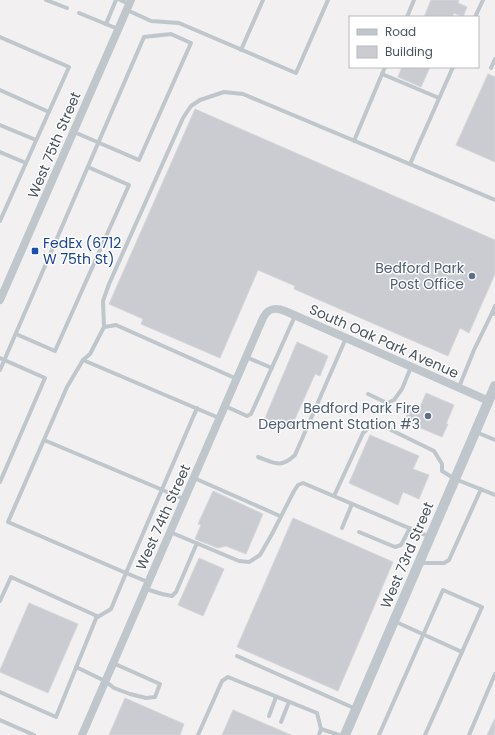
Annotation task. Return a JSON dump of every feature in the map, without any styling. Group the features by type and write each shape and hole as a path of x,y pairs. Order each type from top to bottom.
{"street":[{"name":"West 75th Street","path":"0,300 129,5"},
{"name":"South Oak Park Avenue","path":"268,311 278,308 458,388 489,404"},
{"name":"West 74th Street","path":"82,735 263,318 268,311"},
{"name":"West 73rd Street","path":"345,735 455,479 489,404 495,386"}],"lane":[{"path":"46,0 67,8"},
{"path":"106,24 116,0"},
{"path":"120,0 152,21 179,23 296,74 328,0"},
{"path":"241,50 263,0"},
{"path":"407,16 414,0"},
{"path":"475,16 483,0"},
{"path":"79,13 118,30"},
{"path":"0,370 2,359 16,334 99,143 144,37 171,34 191,43 139,160 99,143 74,132"},
{"path":"0,37 68,67 0,221"},
{"path":"491,68 495,59"},
{"path":"354,141 385,68"},
{"path":"410,164 453,68"},
{"path":"382,74 439,98"},
{"path":"0,90 48,112"},
{"path":"197,544 176,592 172,596 162,594 126,573 8,522 67,387 83,360 90,354 104,327 103,301 109,284 180,125 191,106 200,100 224,92 243,94 495,200"},
{"path":"0,125 36,140"},
{"path":"0,152 26,163"},
{"path":"16,334 55,350 129,185 88,167"},
{"path":"458,388 474,350 494,314 495,306"},
{"path":"225,406 247,416 251,414 295,316"},
{"path":"104,327 116,325 237,379"},
{"path":"258,457 278,464 283,464 295,455 346,338"},
{"path":"246,357 272,368"},
{"path":"0,482 45,378 2,359"},
{"path":"83,360 220,418"},
{"path":"368,394 387,402 394,400 402,389 411,367"},
{"path":"0,692 56,717 96,618 111,609 197,408"},
{"path":"334,496 363,433 372,425 387,428 434,451 442,464 442,471 455,479 495,495"},
{"path":"476,431 495,440"},
{"path":"44,440 184,500"},
{"path":"194,478 280,516"},
{"path":"170,532 239,561 249,562 260,555 294,491 298,485 303,483 430,537"},
{"path":"419,563 444,564 449,560 481,489"},
{"path":"342,528 352,504"},
{"path":"359,532 395,547 401,545 410,528"},
{"path":"0,601 11,577 97,616 96,618"},
{"path":"379,735 442,590 482,606 425,735"},
{"path":"394,621 462,652"},
{"path":"237,656 356,709"},
{"path":"76,667 106,681 114,688 130,694 146,698 155,696 160,684 113,663"},
{"path":"469,735 495,674"},
{"path":"198,735 222,681 228,677 317,713 321,729 319,735"},
{"path":"269,716 276,697"},
{"path":"281,722 289,702"},
{"path":"0,720 34,735"},
{"path":"321,729 339,735"}],"building":[{"path":"431,0 459,0 458,3 467,7 463,16 454,13 452,16 424,16"},
{"path":"402,68 430,68 421,87 398,77"},
{"path":"488,74 495,77 495,162 456,145"},
{"path":"195,109 495,240 495,274 469,333 460,328 448,356 294,289 295,286 258,270 220,358 141,324 143,319 109,304"},
{"path":"297,342 328,356 320,376 315,374 290,430 265,418"},
{"name":"Bedford Park Fire Department Station #3","path":"426,393 454,405 442,437 404,421 410,408 418,412"},
{"path":"370,435 419,456 413,469 429,475 419,499 403,492 398,505 349,483"},
{"path":"213,491 263,514 246,554 226,546 218,548 195,539 201,525 198,524"},
{"path":"293,518 393,562 338,691 237,647"},
{"path":"199,558 224,569 203,616 178,605"},
{"path":"29,603 78,624 48,693 0,672"},
{"path":"125,698 184,724 180,735 109,735"},
{"path":"233,710 291,735 222,735"},
{"path":"495,718 495,735 487,735"}],"place":[{"name":"FedEx (6712 W 75th St)","path":"35,251"},
{"name":"Bedford Park Post Office","path":"472,276"},
{"name":"Bedford Park Fire Department Station #3","path":"428,416"}]}
